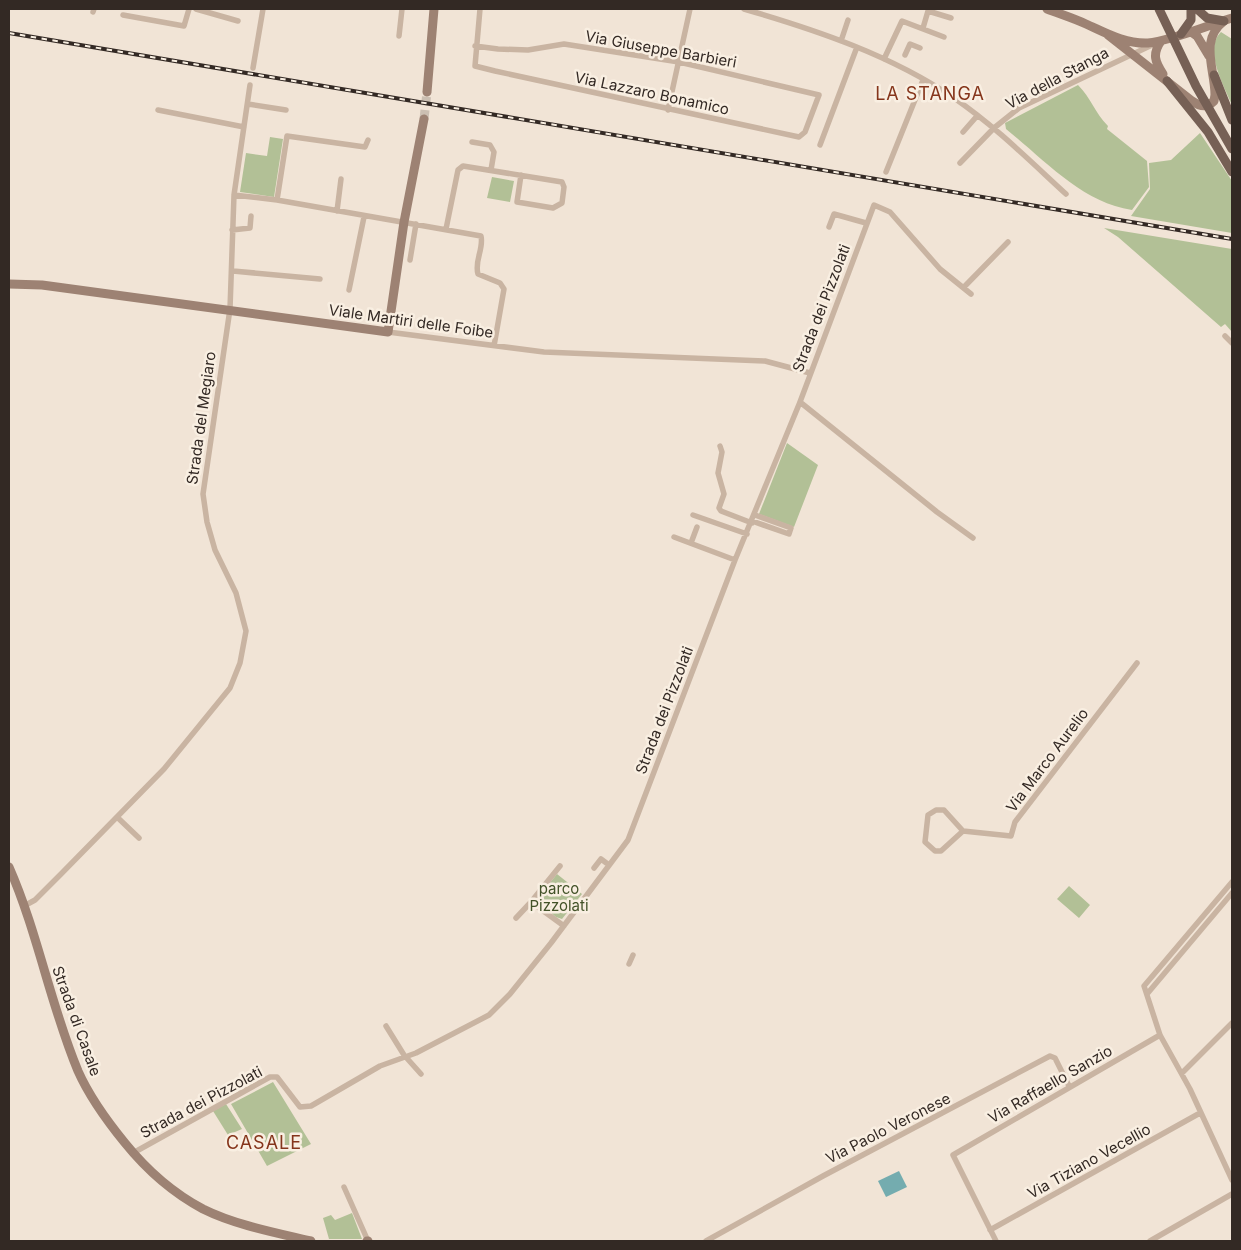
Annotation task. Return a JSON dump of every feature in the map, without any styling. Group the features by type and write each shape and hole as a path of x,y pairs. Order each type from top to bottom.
{"main road":[{"path":"1159,9 1196,86 1232,149"},
{"path":"1185,32 1191,20 1191,9"},
{"path":"1197,9 1207,18 1230,20"},
{"path":"1214,75 1232,120"},
{"path":"1167,81 1208,132 1232,172"}],"street":[{"path":"123,15 184,26 189,9"},
{"path":"196,9 238,20"},
{"path":"253,68 263,9"},
{"path":"399,36 402,9"},
{"path":"427,92 434,9"},
{"path":"475,46 480,9"},
{"path":"668,110 690,9"},
{"path":"744,9 857,47 935,86 994,128 1066,194"},
{"path":"1046,9 1085,23 1108,35 1196,104 1209,105 1214,101 1214,75 1210,58 1197,36 1185,32"},
{"path":"923,28 928,12 951,18"},
{"path":"841,41 848,20"},
{"path":"1108,35 1136,42 1161,41 1185,32 1230,20"},
{"path":"1210,58 1212,35 1230,20"},
{"path":"884,59 902,21 944,37"},
{"path":"1161,41 1156,49 1156,63 1167,81"},
{"name":"Via della Stanga","path":"960,163 994,128 1019,108 1161,41"},
{"name":"Via Giuseppe Barbieri","path":"475,46 498,50 528,50 564,44 679,62 819,94 812,115"},
{"path":"900,68 910,44 920,48"},
{"name":"Via Lazzaro Bonamico","path":"475,46 475,66 668,110 799,137 805,132 812,115"},
{"path":"820,145 857,47"},
{"path":"886,172 922,80"},
{"name":"Strada del Megiaro","path":"24,906 55,881 164,769 230,688 244,647 246,630 243,615 215,550 207,522 203,494 230,310 233,271 232,230 234,195 250,85"},
{"path":"248,104 286,110"},
{"path":"158,110 244,127"},
{"path":"962,132 977,116"},
{"path":"388,332 404,222 424,119"},
{"path":"277,200 287,136 365,147 368,140"},
{"path":"472,142 490,145 494,152 491,170"},
{"path":"446,229 459,168 463,166 491,170 521,175 562,182 564,187 562,203 553,208 517,202 521,175"},
{"path":"337,211 342,178"},
{"path":"234,195 277,200 364,217 481,236 482,244 476,266 478,274 500,283 504,289 494,346"},
{"name":"Strada dei Pizzolati","path":"133,1153 270,1077 277,1077 300,1107 311,1106 380,1066 404,1055 416,1053 489,1015 510,994 564,926 628,840 735,560 800,402 874,205 890,212 940,269 965,286"},
{"name":"Strada dei Pizzolati","path":"829,227 834,214 866,224"},
{"path":"232,230 250,228 251,216"},
{"path":"349,290 364,217"},
{"path":"410,260 416,224"},
{"path":"972,294 965,286 1008,242"},
{"path":"233,271 320,279"},
{"name":"Viale Martiri delle Foibe","path":"9,284 42,284 544,352 765,361 810,373"},
{"path":"1225,336 1232,343"},
{"path":"800,402 937,512 974,538"},
{"path":"720,446 722,452 718,473 724,494 719,508 721,511 791,528 789,534"},
{"path":"937,512 937,520"},
{"path":"693,514 747,534"},
{"path":"691,544 697,526"},
{"path":"674,537 735,560"},
{"name":"Via Marco Aurelio","path":"963,831 1011,836 1015,822 1137,663"},
{"path":"936,810 944,810 963,831 942,851 935,851 925,842 928,815 936,810"},
{"path":"117,818 139,838"},
{"path":"594,868 601,859 609,865"},
{"path":"516,918 560,866"},
{"name":"Strada di Casale","path":"9,867 24,906 56,1013 78,1071 104,1116 133,1153 162,1181 203,1209 260,1228 311,1241"},
{"path":"1232,882 1144,986 1160,1035 1182,1073 1232,1180"},
{"path":"1147,994 1232,893"},
{"path":"530,902 564,926"},
{"path":"629,964 633,955"},
{"path":"1182,1073 1232,1023"},
{"path":"386,1026 404,1055 421,1074"},
{"name":"Via Raffaello Sanzio","path":"990,1230 952,1155 1160,1035"},
{"name":"Via Paolo Veronese","path":"706,1241 823,1176 1050,1056 1055,1058 1069,1086"},
{"name":"Via Tiziano Vecellio","path":"990,1230 1200,1113"},
{"path":"344,1187 367,1241"},
{"path":"1150,1241 1232,1194"},
{"path":"990,1230 996,1241"}],"green space":[{"path":"1221,32 1232,39 1232,105 1220,78 1214,58 1216,39"},
{"path":"1078,85 1108,126 1107,129 1147,161 1149,187 1132,210 1096,198 1080,189 1064,178 1006,129 1005,123"},
{"path":"1200,133 1232,181 1232,233 1131,216 1150,189 1149,163 1171,160"},
{"path":"270,137 283,139 274,197 240,192 246,153 267,156"},
{"path":"492,177 514,181 510,202 487,198"},
{"path":"1104,228 1232,249 1232,332 1225,324 1221,327 1118,237"},
{"path":"787,443 818,465 794,527 759,514"},
{"name":"parco Pizzolati","path":"557,874 582,894 562,919 556,917 537,901"},
{"path":"1069,886 1090,905 1079,918 1057,899"},
{"path":"273,1082 311,1144 267,1166 231,1104"},
{"path":"226,1104 242,1129 228,1135 213,1111"},
{"path":"352,1213 362,1239 329,1239 323,1218 331,1215 335,1220"}],"water":[{"path":"899,1171 907,1187 886,1197 878,1181"}],"tunnel":[{"path":"424,119 427,92"}],"railway":[{"path":"9,33 1232,239"}],"district":[{"name":"LA STANGA","path":"930,93"},
{"name":"CASALE","path":"264,1142"}]}
